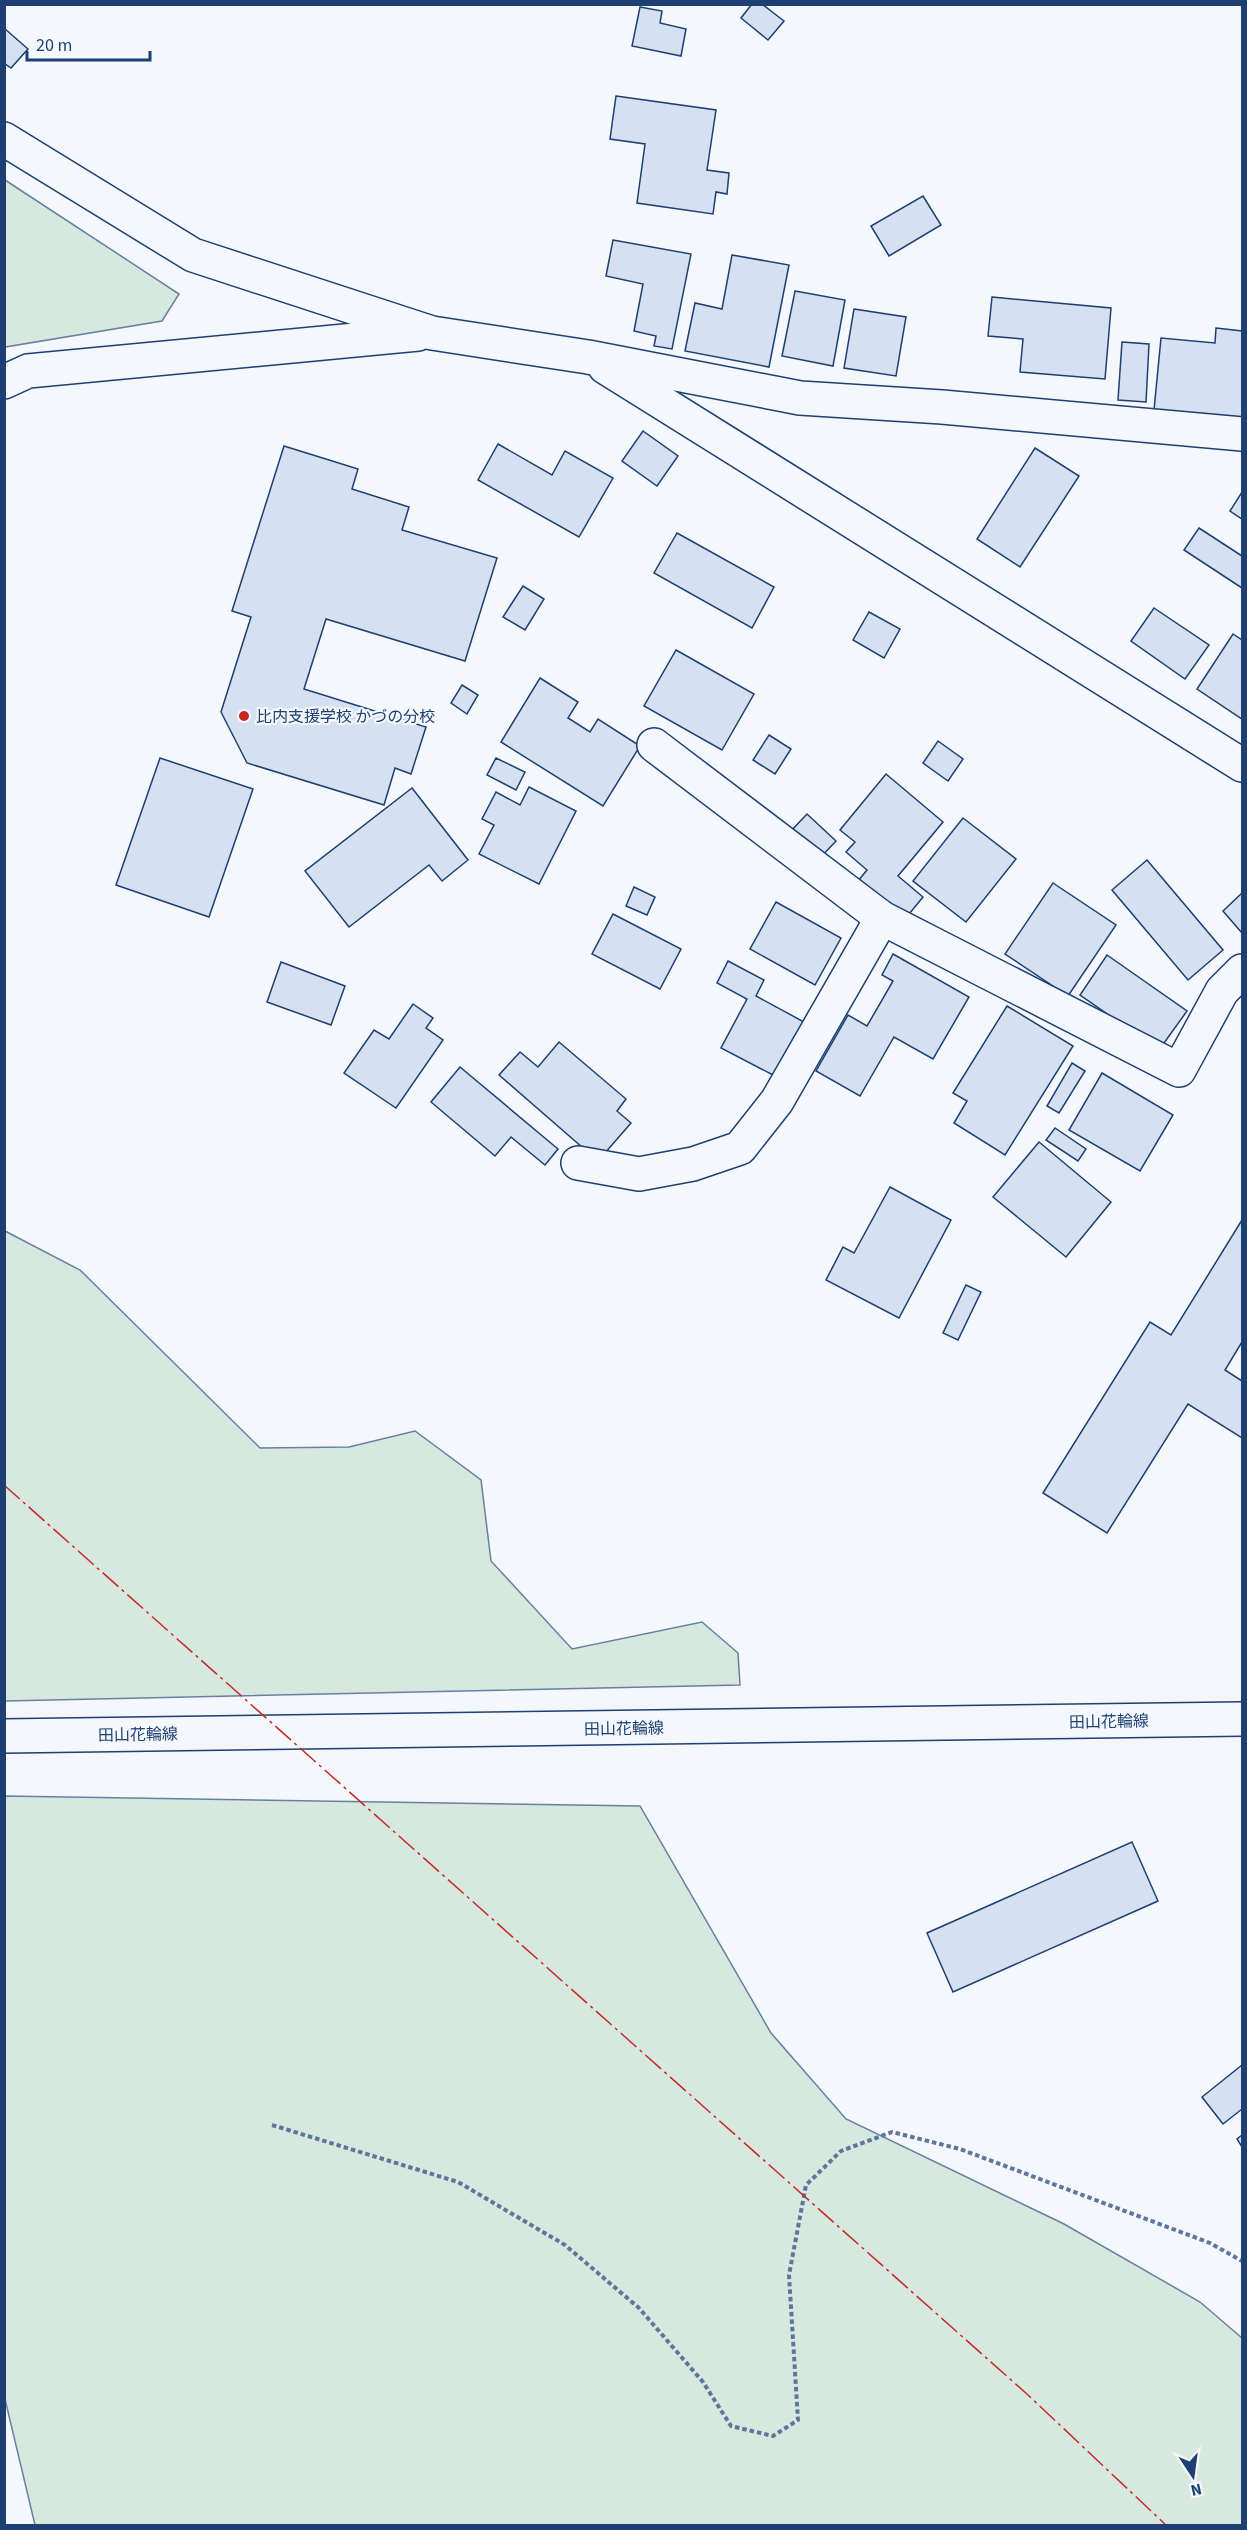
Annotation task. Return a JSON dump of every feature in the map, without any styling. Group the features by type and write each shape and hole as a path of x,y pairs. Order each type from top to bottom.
{"street":[{"path":"4,139 193,255 432,333 588,357 801,398 942,407 1242,434"},
{"path":"4,382 28,371 432,333"},
{"path":"588,357 1242,765"},
{"path":"654,745 882,918 1179,1070 1222,991 1242,971"},
{"path":"578,1162 639,1174 693,1164 740,1148 777,1101 882,918"},
{"name":"田山花輪線","path":"4,1736 1242,1719"}],"path":[{"path":"272,2125 458,2182 565,2245 639,2308 703,2382 731,2426 772,2436 798,2420 789,2275 806,2185 841,2151 892,2132 960,2149 1210,2243 1242,2261"}],"shaded area":[{"path":"5,180 179,294 162,321 5,347"},
{"path":"5,1231 80,1270 260,1448 349,1447 415,1431 481,1480 491,1561 572,1649 702,1622 738,1653 740,1685 5,1701"},
{"path":"4,1796 640,1806 771,2033 846,2119 1064,2224 1200,2302 1242,2338 1242,2525 35,2525 4,2395"}],"building":[{"path":"752,4 762,4 784,21 768,40 741,18"},
{"path":"640,7 662,11 660,23 686,29 681,56 632,46"},
{"path":"4,28 28,49 11,68 4,63"},
{"path":"616,96 716,110 707,170 729,173 727,194 716,192 713,214 637,203 645,144 610,139"},
{"path":"923,196 941,225 889,256 871,226"},
{"path":"613,240 691,254 672,349 654,346 656,336 634,331 643,284 606,276"},
{"path":"732,255 789,265 769,367 685,351 695,303 722,309"},
{"path":"795,291 845,300 833,366 782,356"},
{"path":"992,297 1111,308 1105,379 1020,372 1023,339 988,336"},
{"path":"854,309 906,317 896,376 844,368"},
{"path":"1216,328 1242,331 1242,418 1154,410 1161,338 1215,343"},
{"path":"1122,342 1149,344 1146,402 1118,400"},
{"path":"643,431 678,456 657,486 622,461"},
{"path":"498,444 552,475 565,451 613,478 579,537 478,480"},
{"path":"284,446 358,469 352,489 409,507 402,530 497,558 465,661 326,619 304,689 426,727 411,774 395,768 384,805 247,763 221,712 251,617 232,611"},
{"path":"1035,448 1079,476 1020,567 977,539"},
{"path":"1242,492 1242,519 1230,511"},
{"path":"1199,528 1242,556 1242,588 1184,550"},
{"path":"677,533 774,587 752,628 654,573"},
{"path":"523,586 544,599 525,630 503,617"},
{"path":"1154,608 1209,645 1185,679 1131,641"},
{"path":"869,612 900,629 884,658 853,640"},
{"path":"1233,634 1242,640 1242,719 1197,689"},
{"path":"676,650 754,694 722,750 644,706"},
{"path":"540,678 578,702 568,718 590,732 598,719 640,746 603,806 501,742"},
{"path":"462,685 478,695 467,714 451,703"},
{"path":"769,735 791,749 775,774 753,760"},
{"path":"938,741 963,759 948,781 923,763"},
{"path":"160,758 253,789 209,917 116,885"},
{"path":"496,758 525,772 516,790 487,775"},
{"path":"886,774 943,822 898,876 923,897 905,919 858,881 867,870 846,852 855,842 840,830"},
{"path":"529,787 576,811 539,884 479,854 494,825 482,819 496,792 520,805"},
{"path":"412,788 468,860 442,881 429,865 349,927 305,871"},
{"path":"807,814 836,841 819,859 790,832"},
{"path":"963,818 1016,859 966,922 913,881"},
{"path":"1147,860 1223,950 1188,980 1112,890"},
{"path":"1053,883 1116,925 1068,996 1005,954"},
{"path":"634,887 655,897 647,915 626,906"},
{"path":"1242,893 1242,933 1223,911"},
{"path":"776,902 841,938 815,985 750,949"},
{"path":"613,914 681,949 660,989 592,954"},
{"path":"893,954 969,997 933,1059 894,1037 860,1096 816,1071 848,1015 867,1026 893,981 882,975"},
{"path":"1107,955 1187,1011 1159,1050 1080,995"},
{"path":"728,961 764,980 756,996 804,1022 775,1076 721,1048 747,999 717,983"},
{"path":"281,962 345,986 331,1025 267,1002"},
{"path":"413,1004 433,1018 426,1028 443,1040 396,1108 344,1073 374,1030 389,1039"},
{"path":"1007,1006 1073,1046 1005,1155 954,1123 967,1101 953,1093"},
{"path":"559,1042 626,1099 617,1111 631,1123 598,1161 499,1075 520,1052 538,1067"},
{"path":"1072,1063 1085,1071 1059,1113 1047,1106"},
{"path":"460,1067 558,1149 545,1165 511,1137 495,1156 431,1102"},
{"path":"1102,1073 1173,1115 1140,1171 1069,1130"},
{"path":"1055,1128 1086,1149 1078,1161 1046,1140"},
{"path":"1039,1142 1111,1202 1066,1257 993,1197"},
{"path":"890,1187 951,1220 899,1318 826,1280 843,1247 854,1253"},
{"path":"1242,1220 1242,1342 1225,1370 1242,1381 1242,1438 1188,1404 1107,1533 1043,1493 1150,1322 1171,1335"},
{"path":"966,1285 981,1292 958,1340 943,1333"},
{"path":"1132,1842 1158,1901 953,1992 927,1933"},
{"path":"1242,2065 1242,2109 1223,2124 1202,2097"},
{"path":"1242,2135 1242,2147 1237,2139"}],"power":[{"path":"4,1485 1028,2395 1167,2526"}],"place":[{"name":"比内支援学校 かづの分校","path":"244,716"}]}
